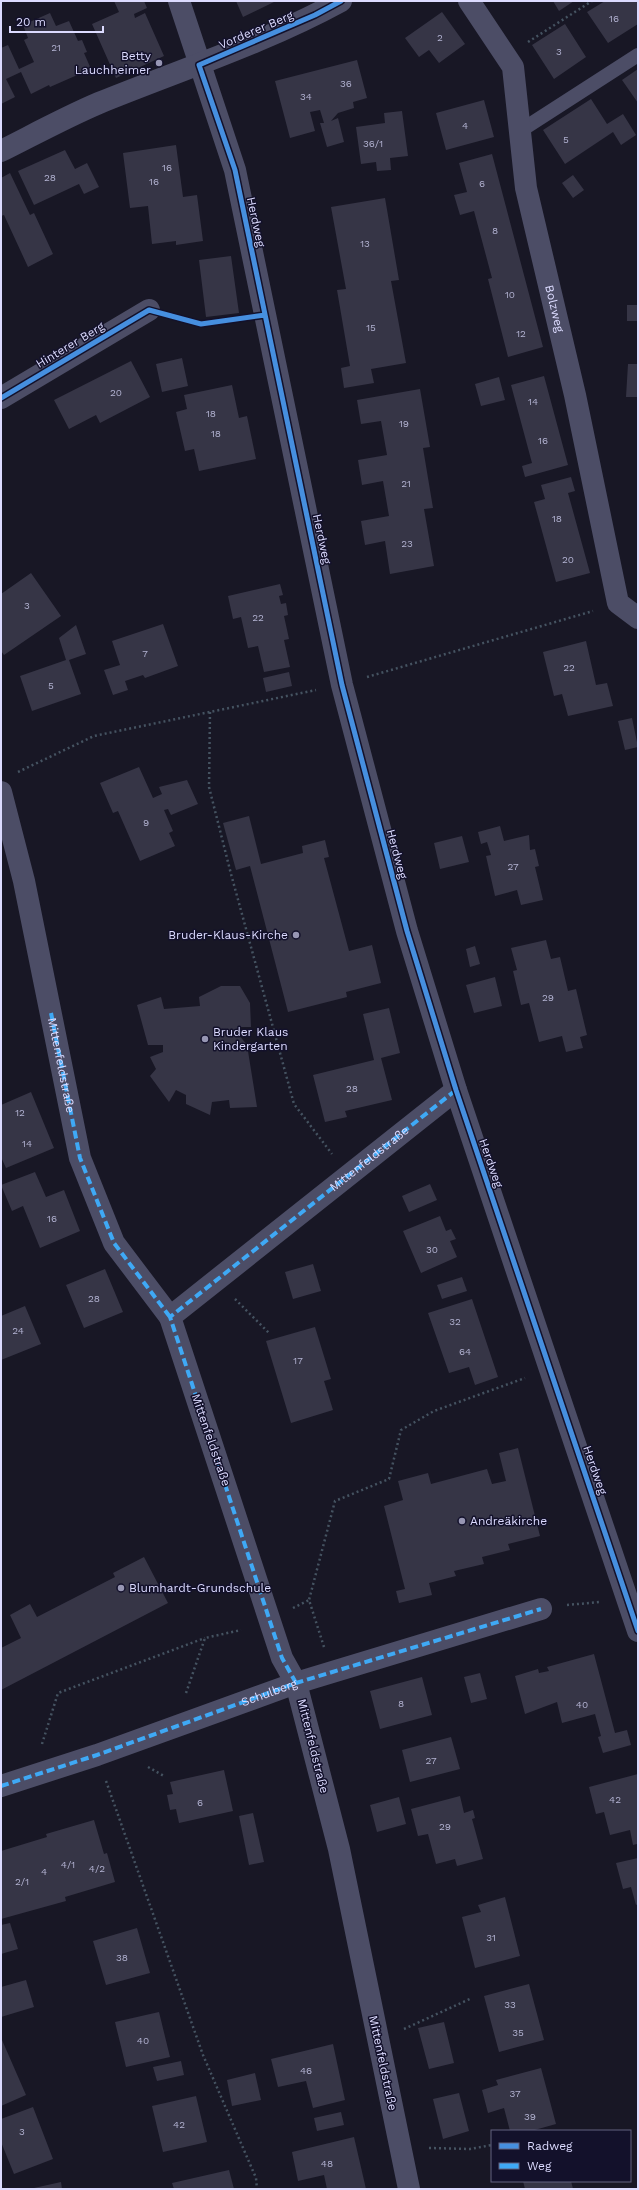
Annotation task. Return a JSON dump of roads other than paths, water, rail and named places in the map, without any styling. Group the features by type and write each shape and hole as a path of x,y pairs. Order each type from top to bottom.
{"street":[{"name":"Herdweg","path":"179,1 235,170 342,685 407,931 456,1090 638,1631"},
{"name":"Vorderer Berg","path":"1,151 98,104 199,65 315,15 341,1"},
{"name":"Bolzweg","path":"469,1 513,67 526,188 575,395 618,603 638,618"},
{"name":"Hinterer Berg","path":"1,398 149,310"},
{"name":"Mittenfeldstraße","path":"1,792 24,881 80,1158 114,1243 170,1317 282,1658 296,1683 339,1849 409,2189"},
{"name":"Mittenfeldstraße","path":"170,1317 456,1090"},
{"name":"Schulberg","path":"1,1786 97,1755 296,1683 540,1608"}],"lane":[{"path":"520,131 638,55"}],"place":[{"name":"Betty Lauchheimer","path":"159,63"},
{"name":"Bruder-Klaus-Kirche","path":"296,935"},
{"name":"Bruder Klaus Kindergarten","path":"205,1039"},
{"name":"Andreäkirche","path":"462,1521"},
{"name":"Blumhardt-Grundschule","path":"121,1588"}]}
